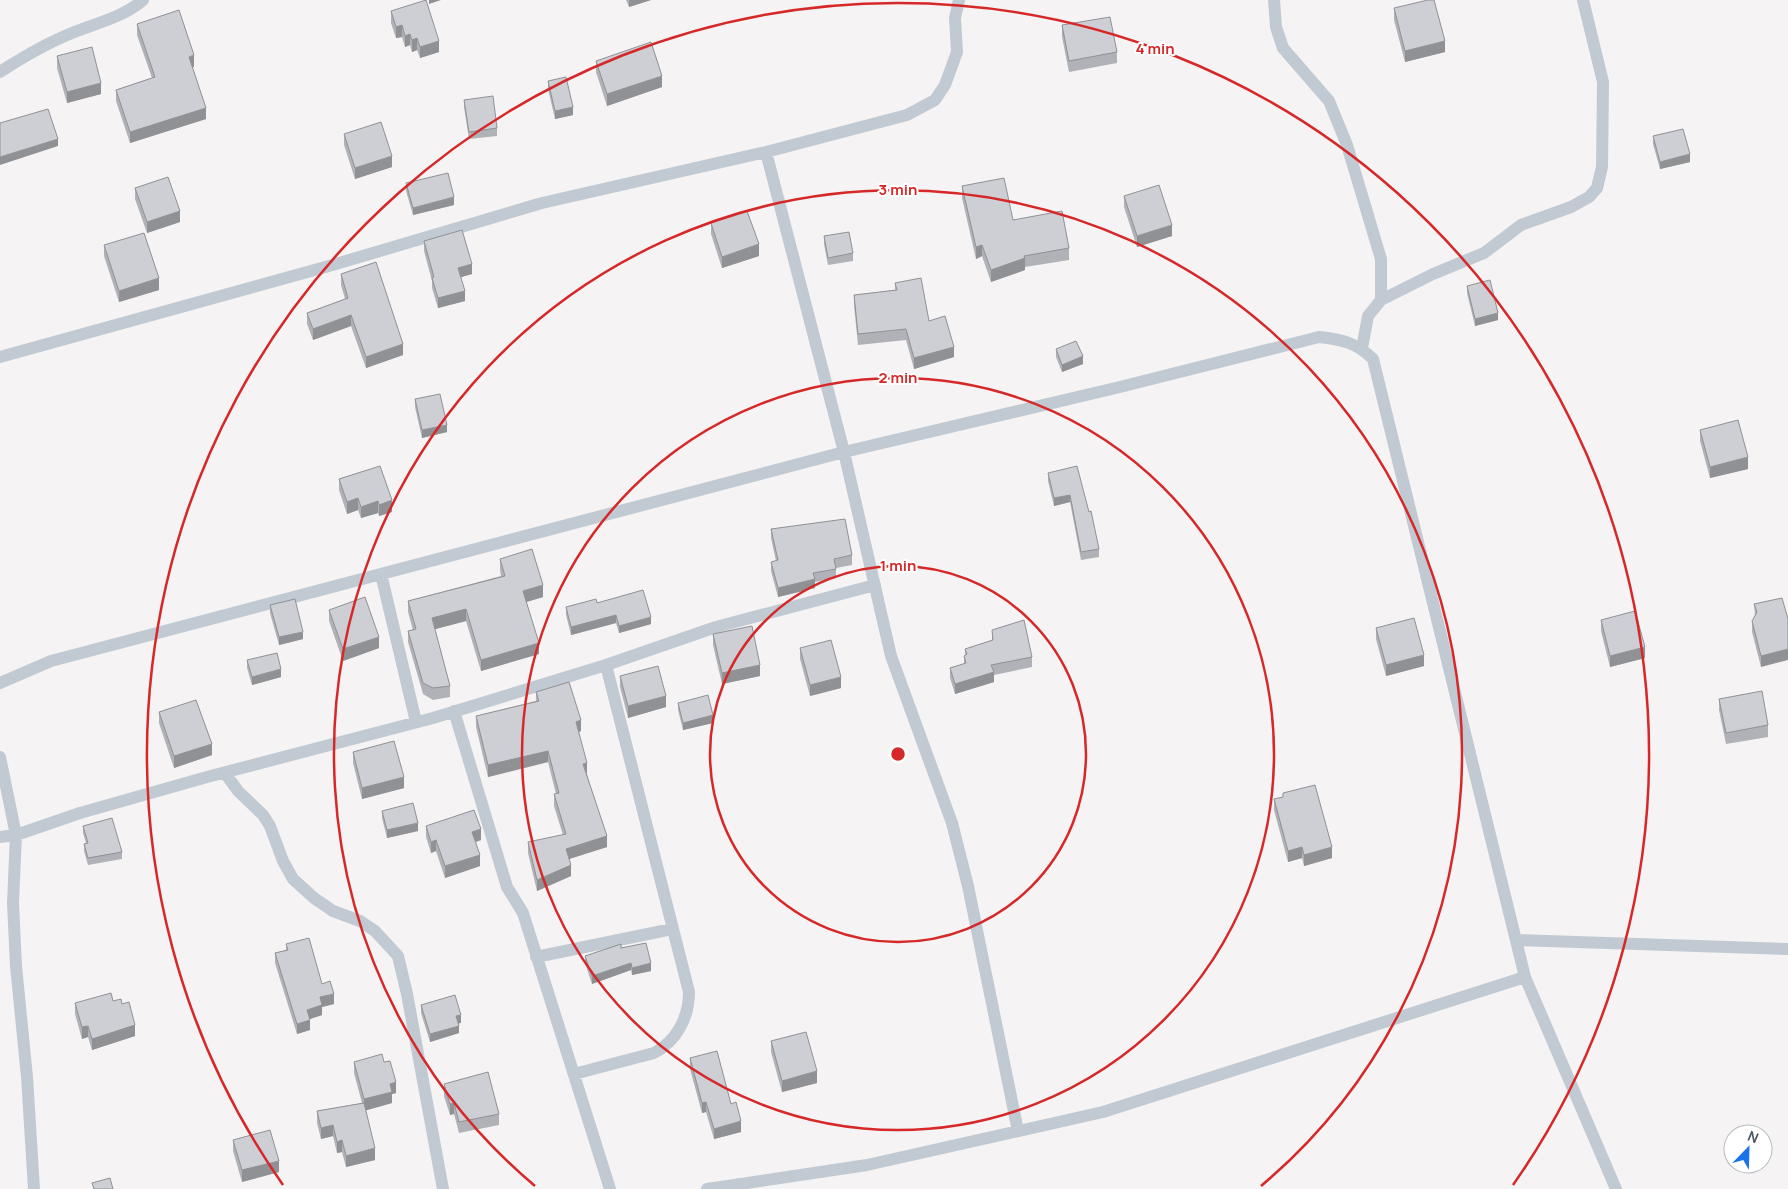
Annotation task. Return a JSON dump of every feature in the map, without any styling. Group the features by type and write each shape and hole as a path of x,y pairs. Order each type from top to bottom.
{"street":[{"path":"0,72 34,51 71,33 136,7 143,0"},
{"path":"0,356 329,266 542,203 766,152 907,116 935,100 945,85 957,52 955,18 958,0"},
{"path":"1274,0 1276,27 1283,48 1329,101 1347,145 1381,259 1381,300"},
{"path":"1362,348 1368,316 1381,300 1432,274 1484,252 1521,225 1578,204 1590,197 1597,188 1602,167 1603,82 1583,0"},
{"path":"766,152 844,452 900,684 952,823 968,886 1018,1131"},
{"path":"0,683 50,661 844,452 1120,387 1319,337 1345,340 1362,348 1374,359 1525,977 1616,1189"},
{"path":"381,574 416,722"},
{"path":"0,837 16,835 80,813 225,772 416,722 606,665 716,627 875,585"},
{"path":"574,1074 654,1053 664,1048 682,1026 689,1005 689,992 606,665"},
{"path":"454,711 507,887 522,913 610,1189"},
{"path":"0,757 16,835 13,903 15,957 28,1077 34,1189"},
{"path":"225,772 238,791 263,815 270,826 283,861 293,879 314,898 333,911 360,921 375,931 398,956 409,1002 443,1189"},
{"path":"536,957 672,929"},
{"path":"1516,940 1788,949"},
{"path":"707,1189 866,1166 1102,1112 1525,977"}],"building":[{"path":"426,0 439,41 420,47 417,38 412,40 410,34 405,36 402,25 396,27 391,11"},
{"path":"1434,0 1445,41 1405,51 1394,8"},
{"path":"179,10 194,55 189,57 206,108 130,132 116,90 155,77 137,24"},
{"path":"1110,17 1117,52 1069,61 1062,25"},
{"path":"651,42 662,76 607,94 596,61"},
{"path":"92,47 101,83 67,92 57,56"},
{"path":"566,77 573,107 555,111 548,81"},
{"path":"493,96 497,128 469,132 464,100"},
{"path":"48,109 58,139 0,157 0,123"},
{"path":"381,122 392,156 355,168 344,134"},
{"path":"1683,129 1690,154 1660,162 1653,136"},
{"path":"448,173 454,197 413,208 406,183"},
{"path":"168,177 180,211 147,222 135,188"},
{"path":"1004,178 1013,220 1062,211 1069,248 1024,256 1025,258 991,270 982,245 976,247 962,186"},
{"path":"1159,185 1172,225 1137,236 1124,196"},
{"path":"747,211 759,244 722,257 711,223"},
{"path":"462,230 472,264 458,268 465,291 438,298 424,241"},
{"path":"849,232 853,253 828,258 824,236"},
{"path":"144,233 159,278 119,291 104,245"},
{"path":"376,262 403,344 366,357 351,315 313,329 307,313 348,298 341,274"},
{"path":"921,278 929,321 945,316 954,347 914,358 906,329 858,334 854,295 897,290 895,283"},
{"path":"1490,280 1498,313 1475,319 1467,286"},
{"path":"1076,341 1083,356 1062,365 1056,349"},
{"path":"440,394 447,425 422,430 415,399"},
{"path":"1738,420 1748,457 1710,467 1700,430"},
{"path":"380,466 392,500 379,505 378,501 361,507 358,498 347,502 339,479"},
{"path":"1077,466 1089,512 1091,511 1099,549 1081,552 1070,495 1054,498 1048,473"},
{"path":"845,519 852,555 834,559 836,569 813,573 815,579 778,588 771,562 778,560 771,529"},
{"path":"532,549 543,585 523,591 539,643 481,660 466,609 432,618 450,686 433,688 423,683 408,631 416,629 408,601 505,576 500,559"},
{"path":"643,590 651,617 619,626 616,615 571,627 566,607 596,599 597,603"},
{"path":"365,597 379,637 343,649 329,610"},
{"path":"1782,598 1788,619 1788,649 1761,656 1752,621 1757,612 1754,604"},
{"path":"295,599 303,632 279,637 270,605"},
{"path":"1635,611 1645,647 1610,656 1601,620"},
{"path":"1414,618 1424,655 1386,665 1376,628"},
{"path":"1024,620 1032,657 991,665 994,672 955,684 950,668 966,663 964,656 967,654 965,649 993,640 992,630"},
{"path":"752,626 760,665 722,673 713,634"},
{"path":"831,640 841,677 810,685 800,648"},
{"path":"277,653 281,669 252,677 247,660"},
{"path":"658,666 666,696 628,706 620,676"},
{"path":"569,682 581,720 576,722 587,763 583,764 607,836 566,849 571,865 537,880 528,842 566,834 554,794 559,793 548,751 488,765 476,716 539,701 536,692"},
{"path":"1762,691 1768,725 1726,733 1719,699"},
{"path":"708,695 713,715 683,723 678,703"},
{"path":"196,700 212,744 174,756 159,712"},
{"path":"394,741 404,777 362,788 353,752"},
{"path":"1315,785 1332,847 1304,855 1302,847 1288,851 1274,799 1283,797 1283,793"},
{"path":"413,803 418,823 387,830 382,811"},
{"path":"474,810 481,829 472,832 480,855 445,866 436,840 431,842 426,826"},
{"path":"112,818 122,852 88,858 84,844 88,843 83,826"},
{"path":"309,938 322,984 330,981 334,994 320,997 322,1005 307,1010 310,1020 297,1024 275,953 288,950 286,944"},
{"path":"646,943 651,963 632,968 631,963 592,976 585,956 621,944 621,948"},
{"path":"111,993 113,1001 121,999 122,1004 129,1002 135,1025 92,1039 88,1026 82,1027 75,1003"},
{"path":"455,995 461,1015 456,1016 459,1026 430,1034 421,1005"},
{"path":"806,1032 817,1071 782,1081 771,1041"},
{"path":"717,1051 731,1104 736,1102 741,1121 714,1129 706,1102 702,1103 690,1058"},
{"path":"382,1054 384,1062 390,1061 396,1082 390,1084 392,1092 364,1099 354,1062"},
{"path":"488,1072 499,1114 459,1122 454,1103 450,1104 444,1084"},
{"path":"364,1103 375,1148 346,1156 342,1140 337,1142 333,1125 321,1128 317,1111"},
{"path":"270,1130 279,1161 242,1170 233,1140"},
{"path":"110,1178 113,1189 94,1189 92,1183"}]}
